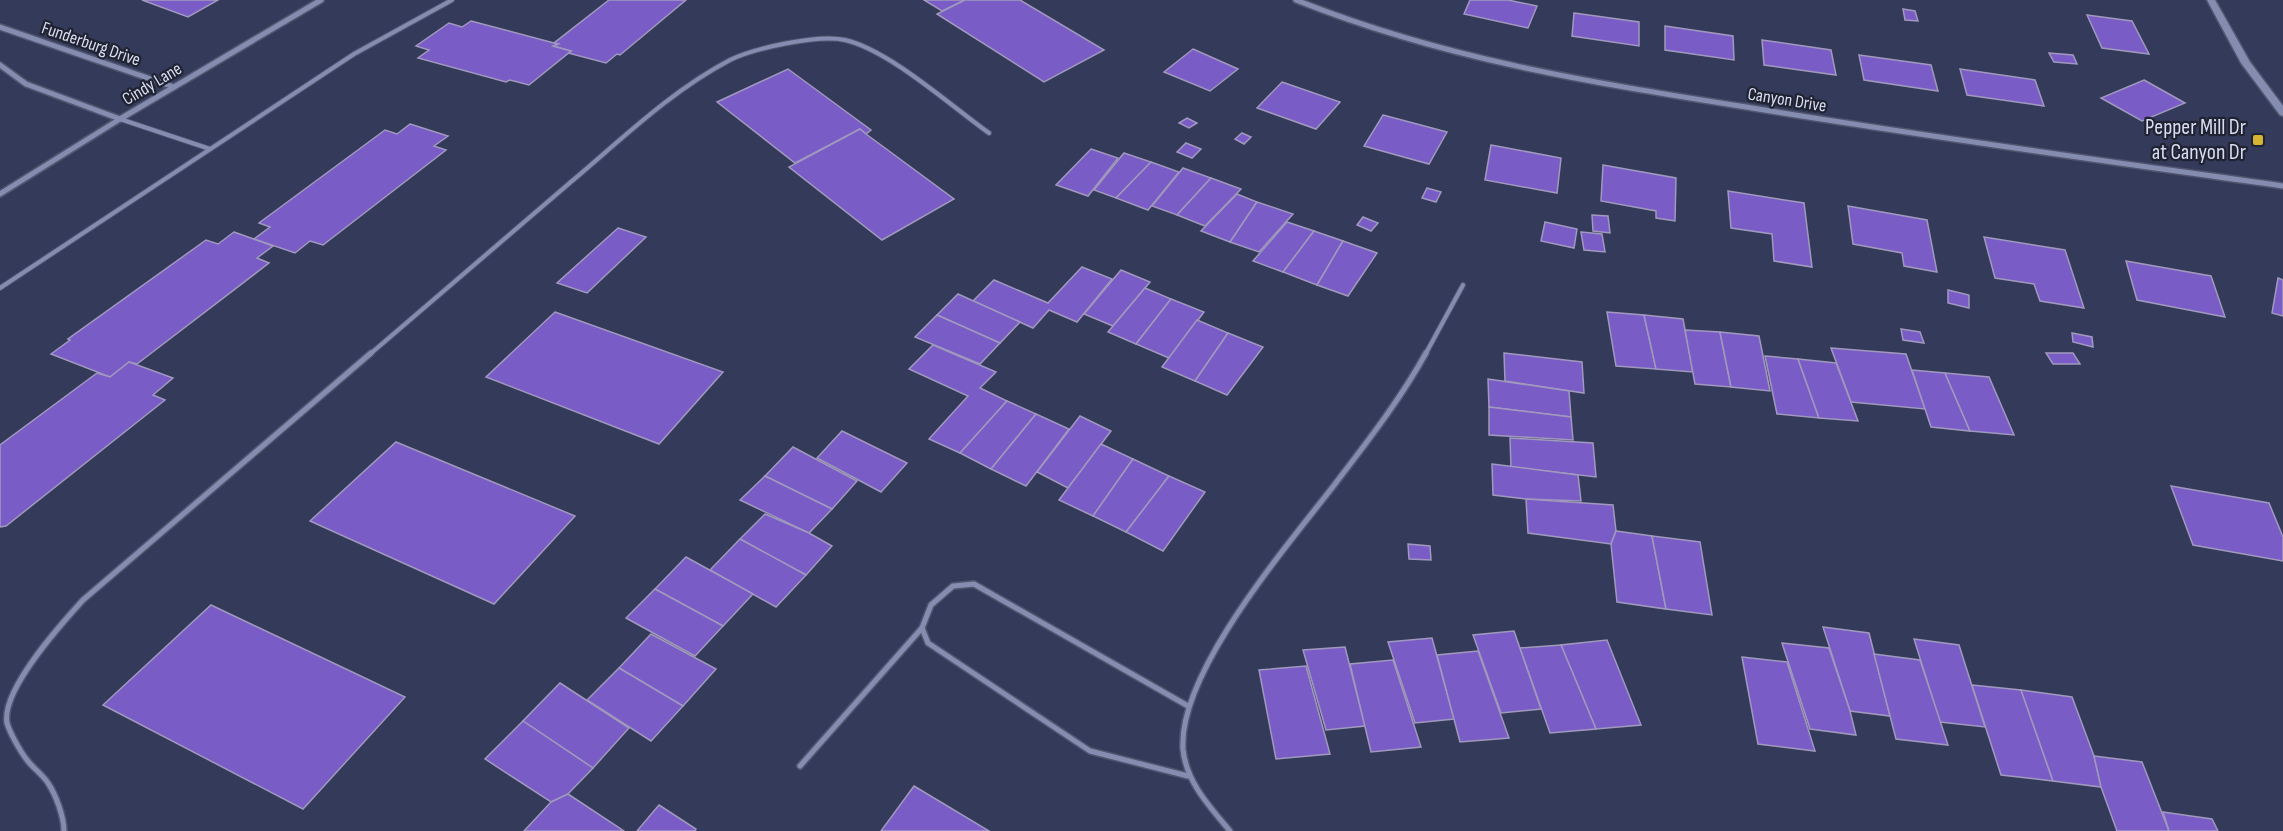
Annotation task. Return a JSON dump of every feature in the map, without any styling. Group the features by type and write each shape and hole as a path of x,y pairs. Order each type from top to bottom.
{"street":[{"name":"Cindy Lane","path":"0,194 120,119 321,0"},
{"name":"Canyon Drive","path":"1296,0 1411,41 1563,77 1776,112 2283,186"},
{"path":"2211,0 2246,63 2283,113"},
{"name":"Funderburg Drive","path":"0,27 174,87"},
{"path":"0,65 26,84 120,119"}],"lane":[{"path":"0,288 354,54 452,0"},
{"path":"64,831 64,823 49,784 25,758 7,722 12,698 46,640 83,600 632,130 689,84 733,59 772,47 817,38 845,40 882,55 989,133"},
{"path":"120,119 210,149"},
{"path":"1230,831 1188,776 1182,737 1188,706 1202,671 1246,602 1307,517 1396,402 1463,285"},
{"path":"800,766 922,628 931,606 953,585 974,584 1188,706"},
{"path":"922,628 928,643 1090,751 1188,776"}],"building":[{"path":"142,0 218,0 188,17"},
{"path":"609,0 686,0 620,55 617,54 606,63 568,53 571,51 553,46"},
{"path":"924,0 965,0 942,11"},
{"path":"965,0 1020,0 1104,50 1044,82 937,14"},
{"path":"1470,0 1508,0 1537,6 1528,28 1464,14"},
{"path":"1903,9 1915,11 1918,21 1905,20"},
{"path":"1574,13 1639,22 1639,46 1572,36"},
{"path":"2087,15 2132,21 2149,54 2102,48"},
{"path":"471,21 558,44 553,46 571,51 529,85 510,80 506,82 418,58 429,50 416,46 449,23 462,27"},
{"path":"1665,26 1733,36 1734,60 1665,50"},
{"path":"1762,40 1831,50 1836,75 1764,65"},
{"path":"1193,49 1238,69 1210,91 1164,72"},
{"path":"2049,53 2073,55 2077,64 2054,62"},
{"path":"1859,55 1931,65 1938,91 1864,80"},
{"path":"788,69 871,130 866,134 860,129 795,163 717,102"},
{"path":"1960,69 2035,80 2044,106 1967,95"},
{"path":"2144,80 2185,103 2142,121 2101,98"},
{"path":"1282,82 1340,102 1316,129 1257,108"},
{"path":"1383,115 1447,132 1429,164 1364,146"},
{"path":"1187,118 1197,123 1189,128 1179,123"},
{"path":"410,124 448,136 434,146 446,150 323,245 310,241 295,253 254,239 270,227 259,223 385,130 397,134"},
{"path":"860,129 954,199 882,240 789,167"},
{"path":"1242,133 1251,137 1244,144 1235,139"},
{"path":"1186,143 1201,149 1192,158 1177,152"},
{"path":"1491,145 1561,158 1557,193 1485,180"},
{"path":"1091,149 1118,158 1088,196 1056,185"},
{"path":"1124,153 1151,162 1116,198 1094,190"},
{"path":"1151,162 1179,172 1148,210 1116,198"},
{"path":"1603,165 1676,178 1675,221 1656,218 1656,211 1601,201"},
{"path":"1183,168 1211,178 1177,215 1152,206"},
{"path":"1211,178 1241,189 1205,226 1177,215"},
{"path":"1427,188 1441,192 1436,202 1422,198"},
{"path":"1728,191 1804,203 1812,267 1774,261 1772,234 1731,228"},
{"path":"1237,194 1257,202 1230,242 1201,231"},
{"path":"1257,202 1293,214 1259,252 1230,242"},
{"path":"1848,206 1927,220 1937,272 1904,266 1902,253 1853,244"},
{"path":"1592,215 1608,216 1610,233 1593,231"},
{"path":"1363,217 1378,223 1371,231 1357,225"},
{"path":"1287,222 1314,231 1283,272 1253,261"},
{"path":"1545,222 1577,229 1574,248 1541,241"},
{"path":"618,228 646,237 587,293 557,283"},
{"path":"1314,231 1343,241 1317,285 1283,272"},
{"path":"234,232 273,246 257,258 269,263 137,364 129,362 110,377 51,354 70,340 68,339 206,240 218,244"},
{"path":"1581,232 1602,234 1605,252 1584,250"},
{"path":"1984,237 2065,250 2084,308 2040,301 2034,284 1995,278"},
{"path":"1343,241 1377,253 1348,296 1317,285"},
{"path":"2126,261 2211,276 2225,317 2137,300"},
{"path":"1082,267 1112,279 1077,322 1049,310 1033,328 973,301 994,280 1048,303"},
{"path":"1121,270 1150,282 1113,326 1084,314"},
{"path":"2278,278 2283,280 2283,316 2272,313"},
{"path":"1145,288 1171,299 1136,344 1108,332"},
{"path":"1948,290 1969,295 1969,308 1948,303"},
{"path":"958,294 1020,322 1000,343 937,315"},
{"path":"1171,299 1204,312 1169,358 1136,344"},
{"path":"555,312 723,372 659,444 486,377"},
{"path":"1607,312 1644,315 1656,369 1616,366"},
{"path":"937,315 1000,343 980,364 915,337"},
{"path":"1644,315 1683,319 1693,372 1656,369"},
{"path":"1197,320 1228,333 1195,381 1162,367"},
{"path":"1901,329 1920,332 1924,343 1903,340"},
{"path":"1685,330 1720,332 1731,387 1695,384"},
{"path":"1720,332 1759,336 1770,391 1731,387"},
{"path":"1228,333 1263,347 1227,395 1195,381"},
{"path":"2072,333 2092,337 2093,347 2073,342"},
{"path":"933,345 996,372 980,388 1007,401 960,453 929,439 968,396 909,369"},
{"path":"1831,348 1906,354 1925,409 1851,402"},
{"path":"1504,353 1582,362 1584,393 1505,381"},
{"path":"2046,353 2073,353 2080,364 2053,364"},
{"path":"1765,356 1798,359 1819,418 1777,414"},
{"path":"1798,359 1836,363 1858,421 1819,418"},
{"path":"129,362 173,378 153,395 165,400 6,526 0,527 0,445 97,373 110,377"},
{"path":"1912,370 1945,373 1970,431 1931,427"},
{"path":"1945,373 1989,377 2014,435 1970,431"},
{"path":"1488,379 1569,391 1571,417 1489,407"},
{"path":"1007,401 1036,414 991,469 960,453"},
{"path":"1489,407 1571,417 1573,440 1489,435"},
{"path":"1036,414 1069,429 1026,486 991,469"},
{"path":"1080,416 1111,431 1068,488 1037,472"},
{"path":"842,431 907,463 881,492 817,458"},
{"path":"1510,438 1593,443 1596,477 1511,467"},
{"path":"396,442 575,516 494,604 310,521"},
{"path":"1101,444 1133,459 1093,516 1059,500"},
{"path":"793,447 857,481 832,509 765,476"},
{"path":"1133,459 1169,476 1126,532 1093,516"},
{"path":"1492,464 1578,475 1581,501 1493,495"},
{"path":"765,476 832,509 809,533 740,500"},
{"path":"1169,476 1205,492 1163,551 1126,532"},
{"path":"2171,486 2269,503 2283,537 2283,561 2193,545"},
{"path":"1526,499 1613,505 1616,531 1611,544 1528,533"},
{"path":"765,514 809,533 832,546 806,575 740,539"},
{"path":"1616,531 1652,536 1666,609 1617,602 1611,544"},
{"path":"1652,536 1700,542 1712,615 1666,609"},
{"path":"740,539 806,575 776,607 710,570"},
{"path":"1408,544 1430,546 1431,560 1409,559"},
{"path":"686,557 753,594 723,626 655,589"},
{"path":"655,589 723,626 695,656 626,618"},
{"path":"211,605 405,697 303,809 103,705"},
{"path":"1823,627 1869,633 1890,716 1850,711"},
{"path":"1514,631 1541,709 1501,713 1473,635"},
{"path":"651,634 716,669 683,706 619,668"},
{"path":"1432,638 1454,719 1415,723 1388,642"},
{"path":"1914,639 1959,645 1985,727 1940,722"},
{"path":"1607,640 1641,725 1596,729 1561,645"},
{"path":"1782,643 1829,648 1856,735 1810,729"},
{"path":"1561,645 1596,729 1550,733 1520,648"},
{"path":"1345,647 1365,726 1326,730 1303,650"},
{"path":"1478,651 1509,738 1460,742 1437,655"},
{"path":"1874,654 1920,660 1948,745 1896,739"},
{"path":"1742,657 1787,662 1815,751 1758,744"},
{"path":"1393,660 1421,747 1371,752 1350,664"},
{"path":"1306,666 1330,754 1276,759 1259,670"},
{"path":"619,668 683,706 651,741 587,700"},
{"path":"560,683 629,728 593,768 523,721"},
{"path":"1972,685 2021,690 2053,781 2001,775"},
{"path":"2021,690 2072,697 2094,756 2101,787 2053,781"},
{"path":"523,721 593,768 568,794 551,802 485,759"},
{"path":"2094,756 2142,762 2169,831 2117,831 2101,787"},
{"path":"914,786 989,831 881,831"},
{"path":"568,794 624,831 524,831 551,802"},
{"path":"659,805 696,829 695,831 637,831"},
{"path":"2163,812 2212,819 2218,831 2169,831"}],"place":[{"name":"Pepper Mill Dr at Canyon Dr","path":"2258,140"}]}
